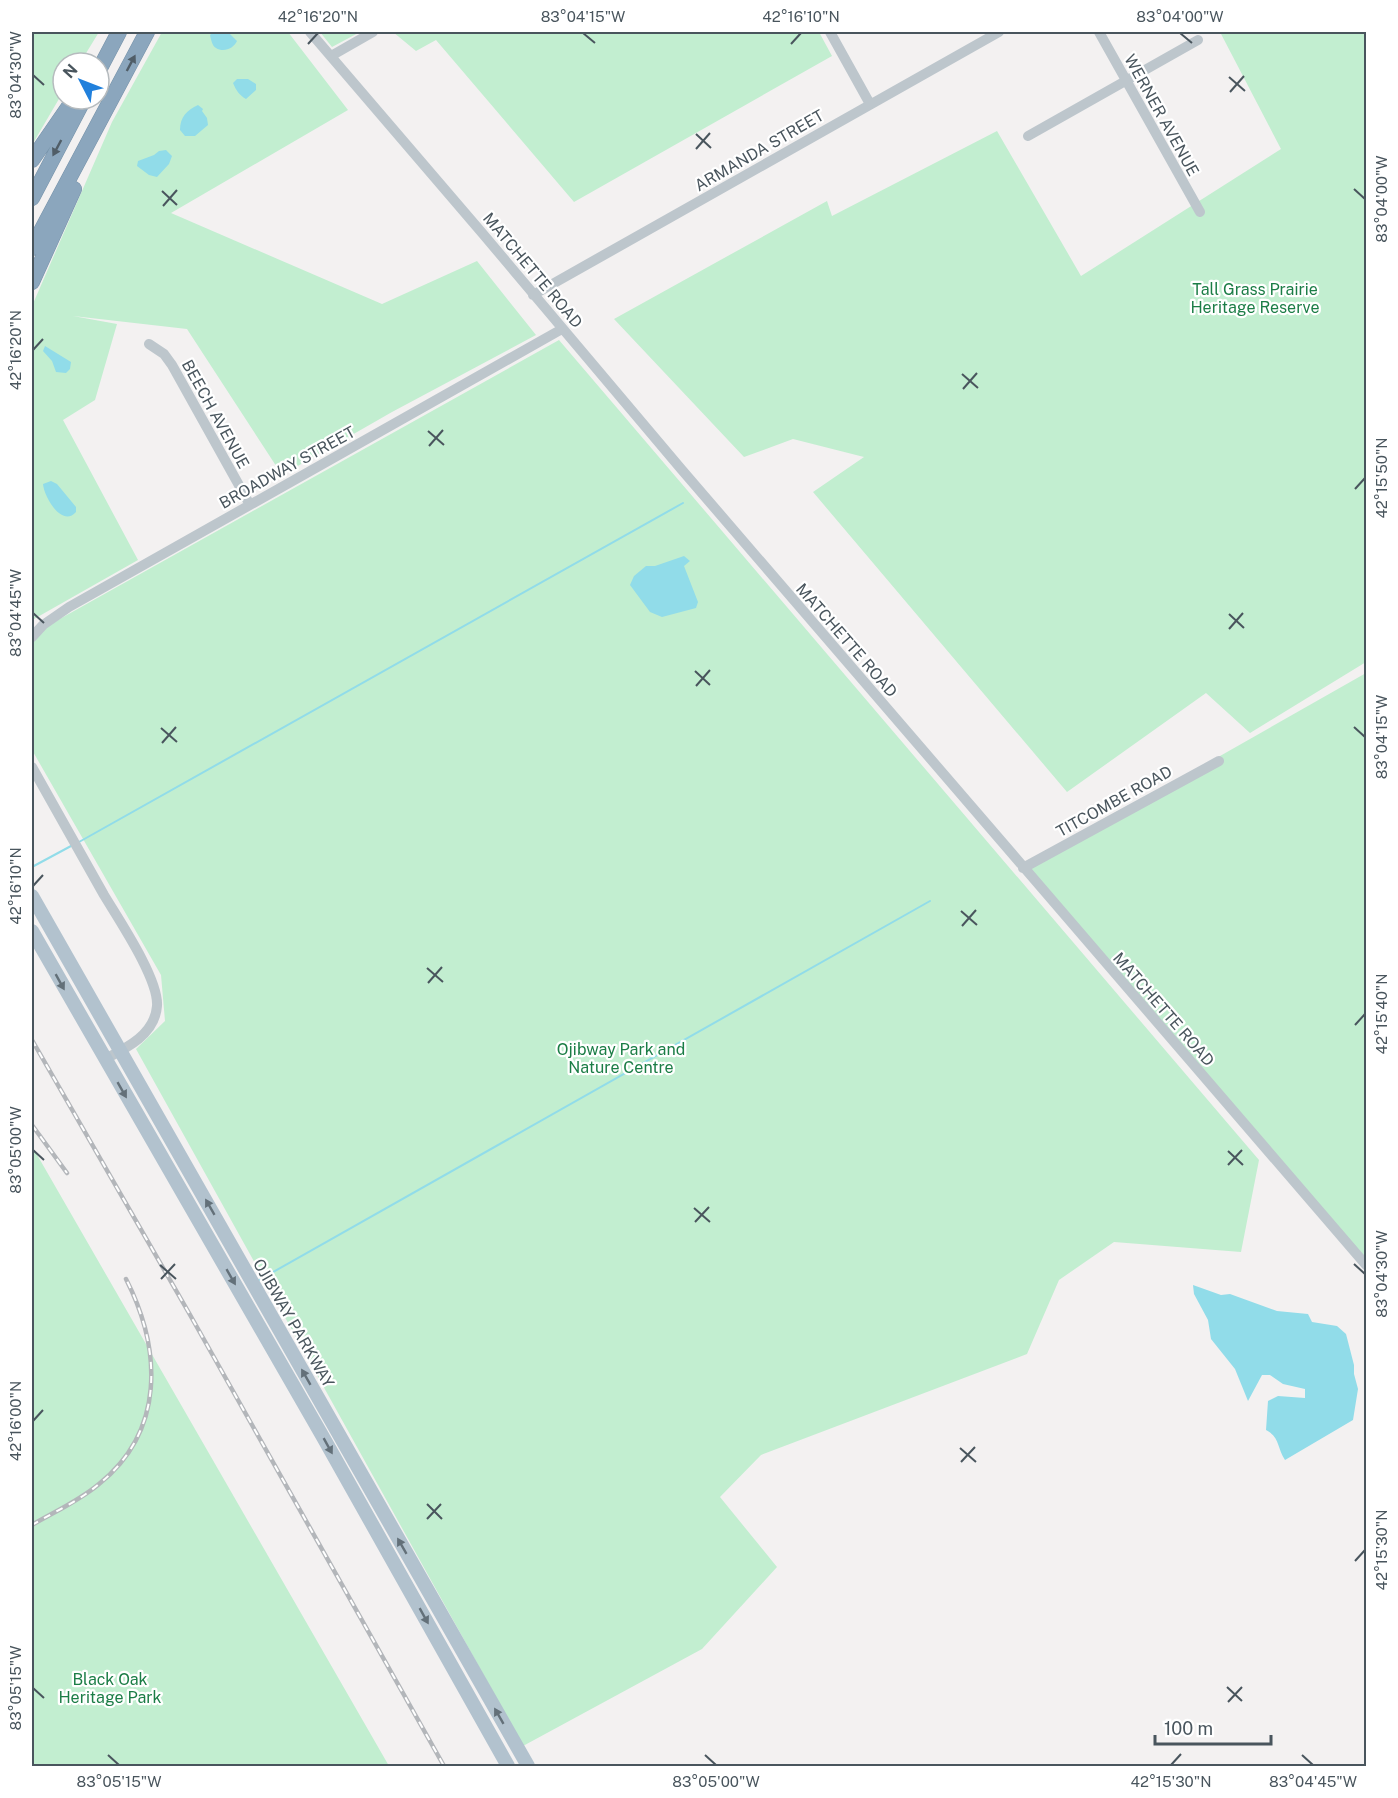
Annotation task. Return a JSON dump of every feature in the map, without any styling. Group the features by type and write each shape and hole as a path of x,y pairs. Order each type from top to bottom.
{"highway":[{"path":"32,248 147,32"},
{"path":"106,51 116,36"},
{"path":"108,51 116,36"},
{"path":"32,160 66,111"},
{"path":"32,198 78,111"},
{"path":"32,282 74,189 84,152"}],"main road":[{"name":"OJIBWAY PARKWAY","path":"32,896 528,1767"},
{"name":"OJIBWAY PARKWAY","path":"32,931 323,1437 508,1767"}],"street":[{"name":"MATCHETTE ROAD","path":"309,32 1023,868 1366,1265"},
{"path":"331,56 373,32"},
{"path":"830,32 870,104"},
{"name":"ARMANDA STREET","path":"533,295 999,32"},
{"name":"WERNER AVENUE","path":"1098,32 1200,212"},
{"path":"1028,136 1198,40"},
{"name":"BROADWAY STREET","path":"32,637 43,625 69,607 562,329"},
{"name":"BEECH AVENUE","path":"149,344 164,354 172,365 250,505"},
{"name":"TITCOMBE ROAD","path":"1023,868 1219,761"},
{"path":"32,767 138,954 155,990 157,1007 151,1024 143,1036 105,1059"}],"green space":[{"path":"32,32 99,32 87,51 51,51 52,111 32,145"},
{"path":"162,32 288,32 348,110 171,213 382,304 477,261 536,335 392,412 282,475 187,329 73,316 117,324 95,400 63,420 138,560 34,619 32,615 32,306 112,122"},
{"path":"320,32 360,32 332,47"},
{"path":"393,32 819,32 832,56 574,202 436,40 416,51"},
{"name":"Tall Grass Prairie Heritage Reserve","path":"1220,32 1366,32 1366,662 1250,733 1206,693 1067,792 813,492 864,457 793,439 744,457 614,319 827,201 832,216 997,131 1081,276 1281,149"},
{"name":"Ojibway Park and Nature Centre","path":"559,340 1259,1160 1241,1252 1114,1242 1059,1280 1027,1354 761,1455 720,1497 777,1567 702,1649 523,1746 136,1049 165,1021 161,975 32,750 32,645 40,630"},
{"path":"1366,673 1366,1262 1023,868"},
{"name":"Black Oak Heritage Park","path":"32,1146 389,1766 32,1766"}],"water":[{"path":"213,32 228,32 237,41 228,49 219,49 212,42 210,35"},
{"path":"237,79 248,79 256,84 256,90 246,99 234,86 233,83"},
{"path":"198,105 203,109 208,125 195,136 185,136 180,130 181,121 187,112"},
{"path":"166,150 172,156 169,164 157,177 149,175 137,166 138,161"},
{"path":"45,346 71,362 70,369 66,373 56,372 52,361 43,351"},
{"path":"51,481 57,484 76,507 76,512 71,516 60,514 50,503 43,484"},
{"path":"684,556 690,561 684,566 698,602 696,608 662,617 650,612 630,585 634,576 646,566 655,566"},
{"path":"1193,1285 1221,1295 1230,1294 1277,1311 1308,1314 1312,1322 1337,1326 1346,1334 1354,1365 1358,1389 1353,1420 1285,1460 1276,1439 1266,1430 1268,1401 1278,1396 1305,1398 1305,1389 1283,1384 1270,1375 1262,1375 1248,1401 1235,1369 1211,1339 1208,1320 1194,1294"}],"waterway":[{"path":"79,842 683,503"},
{"path":"32,867 71,846"},
{"path":"259,1280 930,901"}],"railway":[{"path":"32,1040 189,1313 444,1766"},
{"path":"32,1125 67,1173"},
{"path":"32,1525 91,1490 121,1463 136,1440 146,1415 151,1388 151,1361 138,1306 126,1279"}]}
